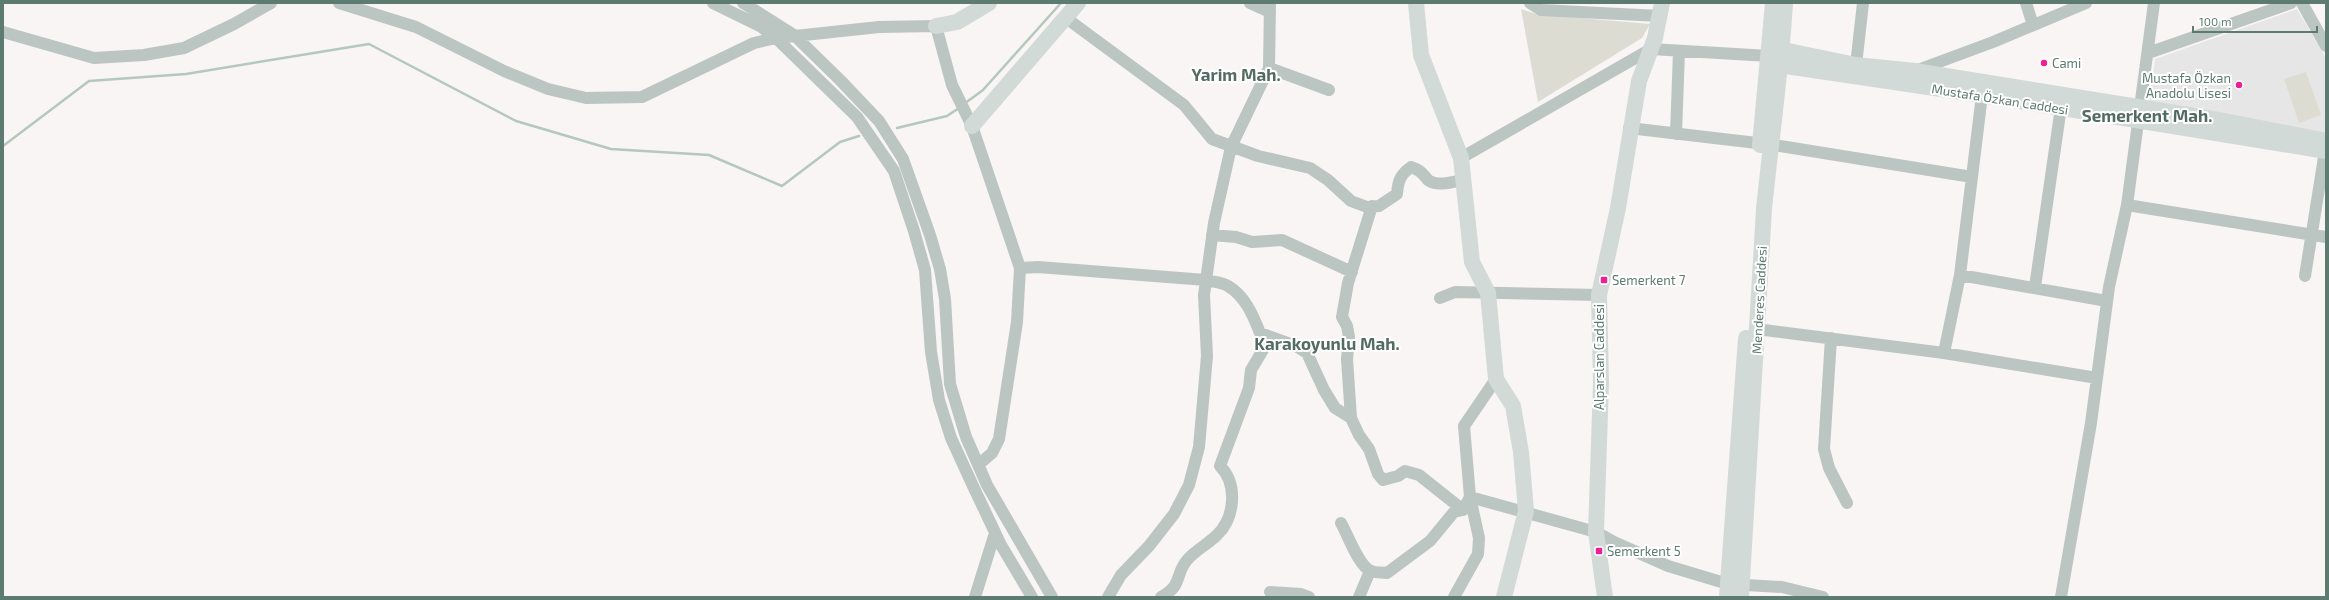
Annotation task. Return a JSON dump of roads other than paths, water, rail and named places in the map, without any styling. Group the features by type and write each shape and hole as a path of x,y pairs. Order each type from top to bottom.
{"main road":[{"path":"936,26 957,22 989,3"},
{"path":"969,120 1066,18 1078,3"},
{"path":"1416,3 1421,54 1461,158 1472,262 1488,293 1496,379 1513,406 1521,452 1526,511 1504,597"},
{"name":"Menderes Caddesi","path":"1772,3 1774,56"},
{"name":"Menderes Caddesi","path":"1735,591 1765,144 1774,56 1785,3"},
{"name":"Alparslan Caddesi","path":"1605,597 1596,532 1601,383 1599,295 1618,208 1629,128 1639,81 1651,49 1661,9"},
{"name":"Mustafa Özkan Caddesi","path":"1774,56 1915,71 2061,102 2140,114 2326,148"},
{"name":"Mustafa Özkan Caddesi","path":"1774,56 1982,95 2061,102"},
{"name":"Menderes Caddesi","path":"1735,591 1757,329 1765,144"}],"street":[{"path":"3,32 94,58 144,55 184,48 234,24 271,3"},
{"path":"339,3 416,27 504,71 548,89 586,98 642,97 754,43 776,38 879,27 936,26 952,85 969,120 1020,268 1017,322 999,439 992,453 978,465"},
{"path":"713,3 760,26 776,38 857,117 894,171 925,270 931,352 939,400 951,438 995,533 1032,597"},
{"path":"743,3 794,35 866,106 903,159 930,235 940,269 945,300 950,384 966,438 987,485 1052,597"},
{"path":"1108,597 1121,575 1149,546 1174,514 1189,485 1199,447 1207,356 1204,295 1212,235 1232,147 1268,68 1270,8 1250,3"},
{"path":"1530,3 1541,6 1661,9"},
{"path":"1856,65 1863,3"},
{"path":"2026,3 2033,25"},
{"path":"1915,71 2086,3"},
{"path":"2061,597 2107,301 2127,205 2154,3"},
{"path":"2148,53 2291,3"},
{"path":"2302,3 2326,46"},
{"path":"1066,18 1184,105 1212,139 1232,147 1310,168 1328,180 1351,201 1372,206 1379,206 1397,194 1398,181 1402,173 1411,167 1422,170 1429,181 1441,184 1463,180"},
{"path":"1461,158 1651,49 1774,56"},
{"path":"1676,134 1679,51"},
{"path":"1268,68 1330,90"},
{"path":"1944,353 1960,275 1982,95"},
{"path":"2035,287 2061,102"},
{"path":"1629,128 1765,144 1972,177"},
{"path":"2305,276 2313,235 2326,148"},
{"path":"2127,205 2326,237"},
{"path":"1372,206 1352,272 1342,317 1347,326 1349,338 1347,359 1351,418 1359,435 1369,449 1378,474 1383,480 1398,476 1405,470 1419,475 1463,510"},
{"path":"1212,235 1236,236 1252,242 1282,240 1352,272"},
{"path":"1020,268 1038,267 1206,280 1228,285 1242,298 1251,311 1260,333 1270,338 1296,346 1307,353 1324,390 1335,408 1351,418"},
{"path":"1960,275 2035,287 2107,301"},
{"path":"1440,298 1455,292 1599,295"},
{"path":"1757,329 1944,353 2096,378"},
{"path":"1161,597 1173,590 1188,559 1218,535 1226,522 1232,506 1231,483 1228,474 1220,466 1247,395 1252,370 1270,338"},
{"path":"1831,338 1824,450 1829,468 1847,503"},
{"path":"1454,597 1478,554 1479,538 1470,497 1464,426 1496,379"},
{"path":"1470,497 1526,511 1596,532 1614,542 1668,566 1735,591 1782,587 1823,597"},
{"path":"1341,523 1351,540 1357,559 1370,571 1387,572 1430,541 1454,512 1463,510 1470,497"},
{"path":"975,597 995,533"},
{"path":"1359,597 1370,571"},
{"path":"1270,592 1301,594 1309,597"}],"waterway":[{"path":"964,104 983,90 1061,3"},
{"path":"3,146 89,81 186,74 369,44 516,121 611,149 709,155 782,186 840,142 859,136"},
{"path":"897,128 947,116 959,108"}],"place":[{"name":"Cami","path":"2044,63"},
{"name":"Mustafa Özkan Anadolu Lisesi","path":"2239,85"},
{"name":"Semerkent 7","path":"1604,280"},
{"name":"Semerkent 5","path":"1599,551"}],"district":[{"name":"Yarim Mah.","path":"1236,75"},
{"name":"Semerkent Mah.","path":"2147,116"},
{"name":"Karakoyunlu Mah.","path":"1327,344"}]}
